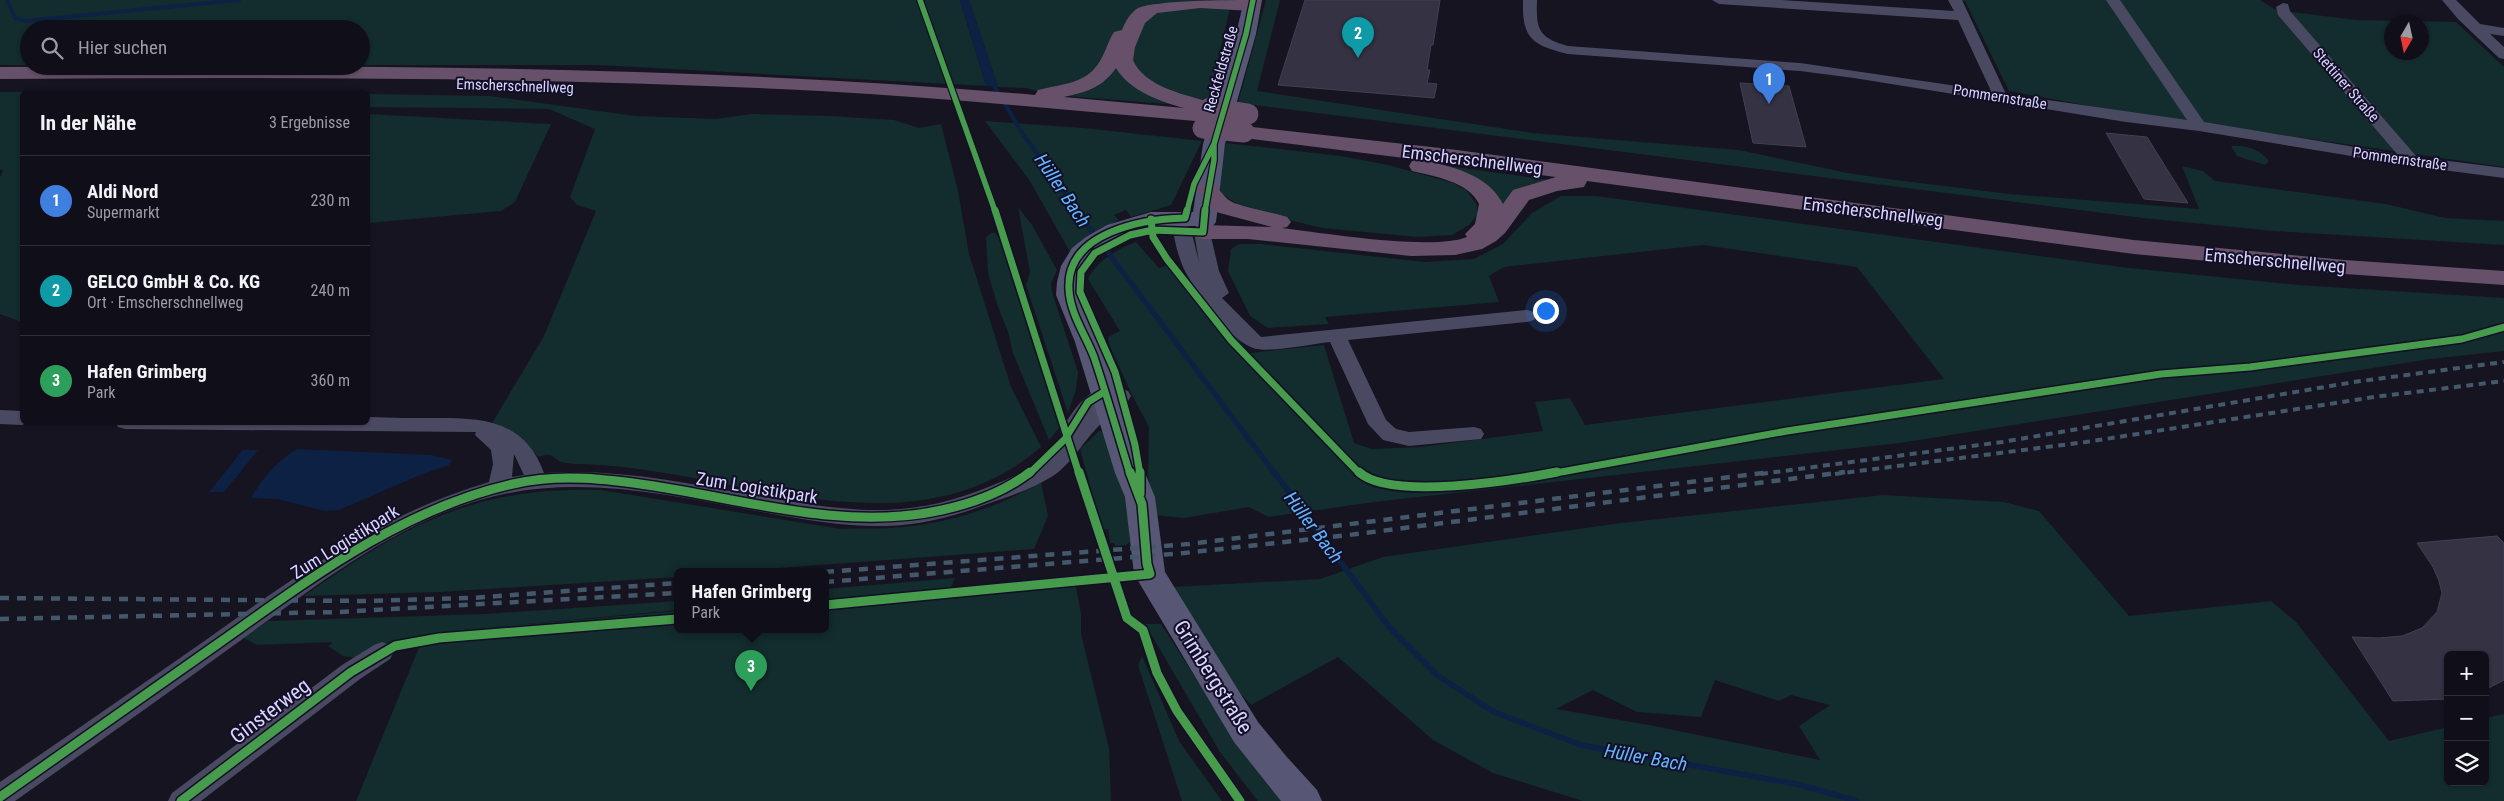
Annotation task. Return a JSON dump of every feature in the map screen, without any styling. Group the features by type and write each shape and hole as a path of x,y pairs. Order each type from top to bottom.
{"highway":[{"path":"1024,102 1092,81 1108,68 1126,22 1133,14 1145,6 1168,0"},
{"path":"1208,124 1169,96 1134,78 1127,69 1123,60 1134,22 1149,9 1171,3 1252,2"},
{"name":"Emscherschnellweg","path":"370,73 685,79 927,99 963,96 1024,102"},
{"name":"Emscherschnellweg","path":"0,74 20,74"},
{"name":"Emscherschnellweg","path":"0,84 426,84 1024,102"},
{"path":"1024,102 1208,124 1246,122 1279,140 1366,154 1467,180 1482,190 1489,200 1492,210 1488,223 1482,231 1468,238 1446,243 1416,244 1316,233 1193,225"},
{"name":"Emscherschnellweg","path":"1246,122 1452,142 2069,226 2235,244 2504,265"},
{"name":"Emscherschnellweg","path":"1246,122 1763,198 2219,256 2504,278"},
{"path":"1193,225 1411,249 1446,249 1473,244 1488,236 1497,228 1521,195 1554,184 1596,182 1728,200 1763,198"},
{"path":"1206,190 1224,207 1316,233"}],"street":[{"name":"Pommernstraße","path":"1530,0 1529,25 1532,33 1540,41 1568,50 1800,67 1999,96 2126,117 2199,126 2412,162 2504,174"},
{"path":"1719,0 1963,16"},
{"path":"1955,0 1998,90 1999,96"},
{"path":"2113,0 2199,126"},
{"path":"2449,0 2504,55"},
{"name":"Reckfeldstraße","path":"1193,225 1194,184 1208,124 1246,34 1252,2"},
{"name":"Stettiner Straße","path":"2283,7 2283,12 2412,162"},
{"path":"2475,28 2504,32"},
{"name":"Reckfeldstraße","path":"1208,124 1214,160 1206,190 1185,247 1202,283 1221,310 1250,340 1259,343 1527,316"},
{"path":"1113,396 1113,366 1080,294 1080,275 1085,257 1106,246 1118,234 1193,225"},
{"path":"1336,335 1378,424 1390,435 1409,439 1474,434"},
{"name":"Zum Logistikpark","path":"0,797 363,544 432,508 498,487 536,480 565,478 609,480 813,513 884,518 922,514 967,504 997,493 1025,478 1064,440 1080,427 1091,422 1113,396"},
{"name":"Grimbergstraße","path":"1113,396 1132,430 1141,475 1140,497 1150,574 1246,732 1304,801"},
{"path":"0,416 20,418"},
{"path":"370,424 439,425 463,423 492,428 508,436 522,448 531,463 536,480"},
{"path":"439,425 476,432 501,445 505,453 503,474 498,487"},
{"name":"Ginsterweg","path":"181,801 351,672 382,652"}],"green space":[{"path":"0,0 960,0 986,86 597,65 370,65 370,20 20,20 20,65 0,65"},
{"path":"969,0 1232,0 1213,80 1214,101 1193,106 1054,95 1026,88 998,87"},
{"path":"1266,0 1280,0 1257,91 1532,133 1739,150 1847,173 1895,180 2010,194 2199,209 2182,166 2203,171 2215,181 2386,204 2445,218 2504,221 2504,245 2274,231 2143,218 1238,103"},
{"path":"1955,0 2260,0 2276,10 2356,20 2384,21 2384,60 2429,60 2429,21 2456,22 2504,67 2504,167 2111,110 2009,91 1965,1"},
{"path":"0,92 20,92 20,321 0,314 0,177 3,171 0,169"},
{"path":"370,94 490,96 635,116 716,119 752,114 830,116 894,120 919,128 941,124 958,191 969,254 1011,387 1041,447 990,480 935,498 878,503 819,499 639,469 567,463 549,455 538,457 514,432 492,423 544,336 596,211 577,205 570,197 595,129 549,109 370,107"},
{"path":"370,114 551,124 515,202 501,211 370,223"},
{"path":"985,121 1084,128 1202,141 1171,205 1131,217 1126,210 1114,215 1119,220 1086,237 1070,252 1030,181"},
{"path":"1226,143 1341,156 1388,165 1453,183 1466,190 1477,205 1477,215 1469,225 1452,235 1418,237 1322,228 1234,207 1237,204 1222,194 1217,183"},
{"path":"2231,146 2242,146 2252,149 2261,153 2269,161 2265,165 2237,156"},
{"path":"1425,163 1550,180 1500,210"},
{"path":"1561,196 1596,196 2129,268 2298,285 2504,298 2504,351 2430,359 1900,443 1374,502 1269,517 1249,507 1184,518 1153,515 1148,474 1149,427 1109,344 1108,337 1120,331 1088,279 1097,266 1108,256 1136,242 1159,268 1169,265 1195,288 1250,353 1324,345 1354,443 1371,449 1421,447 1543,431 1535,402 1570,398 1585,425 1944,379 1857,267 1703,245 1504,267 1489,276 1499,302 1325,317 1329,324 1268,328 1250,316 1228,271 1231,249 1239,244 1260,244 1425,262 1474,259 1503,244 1532,213"},
{"path":"1018,207 1032,225 1057,270 1051,283 1052,292 1078,372 1076,389 1068,413 1026,285 1030,272"},
{"path":"991,233 995,233 1000,238 1060,427 1049,440 1013,353 988,273 986,237"},
{"path":"1099,431 1104,431 1125,473 1130,542 1126,545 1115,546 1114,543 1110,543 1108,529 1102,529 1080,449"},
{"path":"1041,482 1048,516 1034,549 780,568 674,568 674,577 441,592 304,596 375,549 409,530 443,515 478,503 515,495 556,490 601,490 841,529 911,526 950,519 987,508 1024,492"},
{"path":"1884,495 2004,502 2039,511 2129,616 2271,601 2296,622 2389,741 2444,728 2444,786 2489,786 2489,717 2504,714 2504,801 1583,801 1493,773 1433,740 1338,657 1251,705 1211,662 1173,587 1320,579 1383,557 1621,523","holes":["1715,680 1779,701 1791,695 1830,705 1799,726 1820,760 1649,725 1556,709 1593,690 1637,712 1701,717"]},
{"path":"1074,576 1081,614 1081,634 1109,748 1111,801 356,801 420,645 427,644 430,636 393,642 357,658 343,656 328,646 333,642 257,645 244,638 268,621 485,614 674,601 674,610 495,627 674,611 674,633 829,633 829,589 955,578 951,587"},
{"path":"1145,624 1161,624 1238,744 1286,801 1258,801 1220,752"},
{"path":"1142,656 1179,741 1222,801 1182,801 1138,665"}],"water":[{"path":"960,0 969,0 998,87 986,86"},
{"path":"297,449 431,455 452,460 449,465 420,475 339,510 325,511 278,499 251,498 260,483 271,471"},
{"path":"243,450 258,450 224,492 209,492"}],"building":[{"path":"1305,0 1440,0 1427,70 1430,70 1427,83 1437,84 1434,98 1278,85"},
{"path":"1740,83 1789,86 1806,147 1753,143"},
{"path":"2106,133 2147,137 2188,203 2144,199"},
{"path":"2497,536 2504,543 2504,680 2489,688 2489,651 2444,651 2444,699 2393,701 2352,637 2379,638 2402,636 2422,628 2437,612 2442,593 2439,581 2433,567 2417,543"}],"waterway":[{"path":"7,0 15,18 22,20"},
{"path":"35,20 239,0"},
{"name":"Hüller Bach","path":"991,81 1021,131 1077,211"},
{"name":"Hüller Bach","path":"1076,210 1275,474"},
{"name":"Hüller Bach","path":"1274,472 1389,627 1438,676 1494,712 1581,745 1801,785 1857,801"}],"railway":[{"path":"1761,474 2002,442 2354,382 2504,362"},
{"path":"1835,474 2086,442 2374,397 2504,381"},
{"path":"829,572 1189,544 1771,472"},
{"path":"829,582 1184,553 1349,535 1845,472"},
{"path":"0,598 365,601 472,598 674,583"},
{"path":"0,619 338,612 674,593"}],"cycle path":[{"path":"920,0 996,213 1127,618 1143,630 1157,673 1177,711 1240,801"},
{"path":"1140,494 1138,457 1132,433 1114,368 1083,302 1079,284 1081,272 1095,253 1106,245 1130,235 1153,230 1203,232 1207,190 1214,160 1214,144 1246,34 1253,0"},
{"path":"829,605 1150,574 1147,564 1140,496 1131,475 1094,358 1072,305 1069,281 1074,264 1084,250 1114,230 1150,220 1185,218 1194,184 1214,144"},
{"path":"1151,219 1153,237 1167,259 1231,340 1350,464 1364,477 1383,484 1422,486 1498,483 1787,431 2161,374 2250,367 2462,339 2504,327"},
{"path":"0,797 293,591 362,546 435,508 474,494 515,483 552,478 571,478 609,480 646,485 750,504 838,516 881,517 925,514 967,505 1015,484 1053,452 1068,435 1088,402 1104,392"},
{"path":"181,801 351,672 395,646 439,638 674,619"}],"place":[{"name":"GELCO GmbH & Co. KG","path":"1358,58"},
{"name":"Aldi Nord","path":"1769,104"},
{"name":"Hafen Grimberg","path":"751,691"}]}
